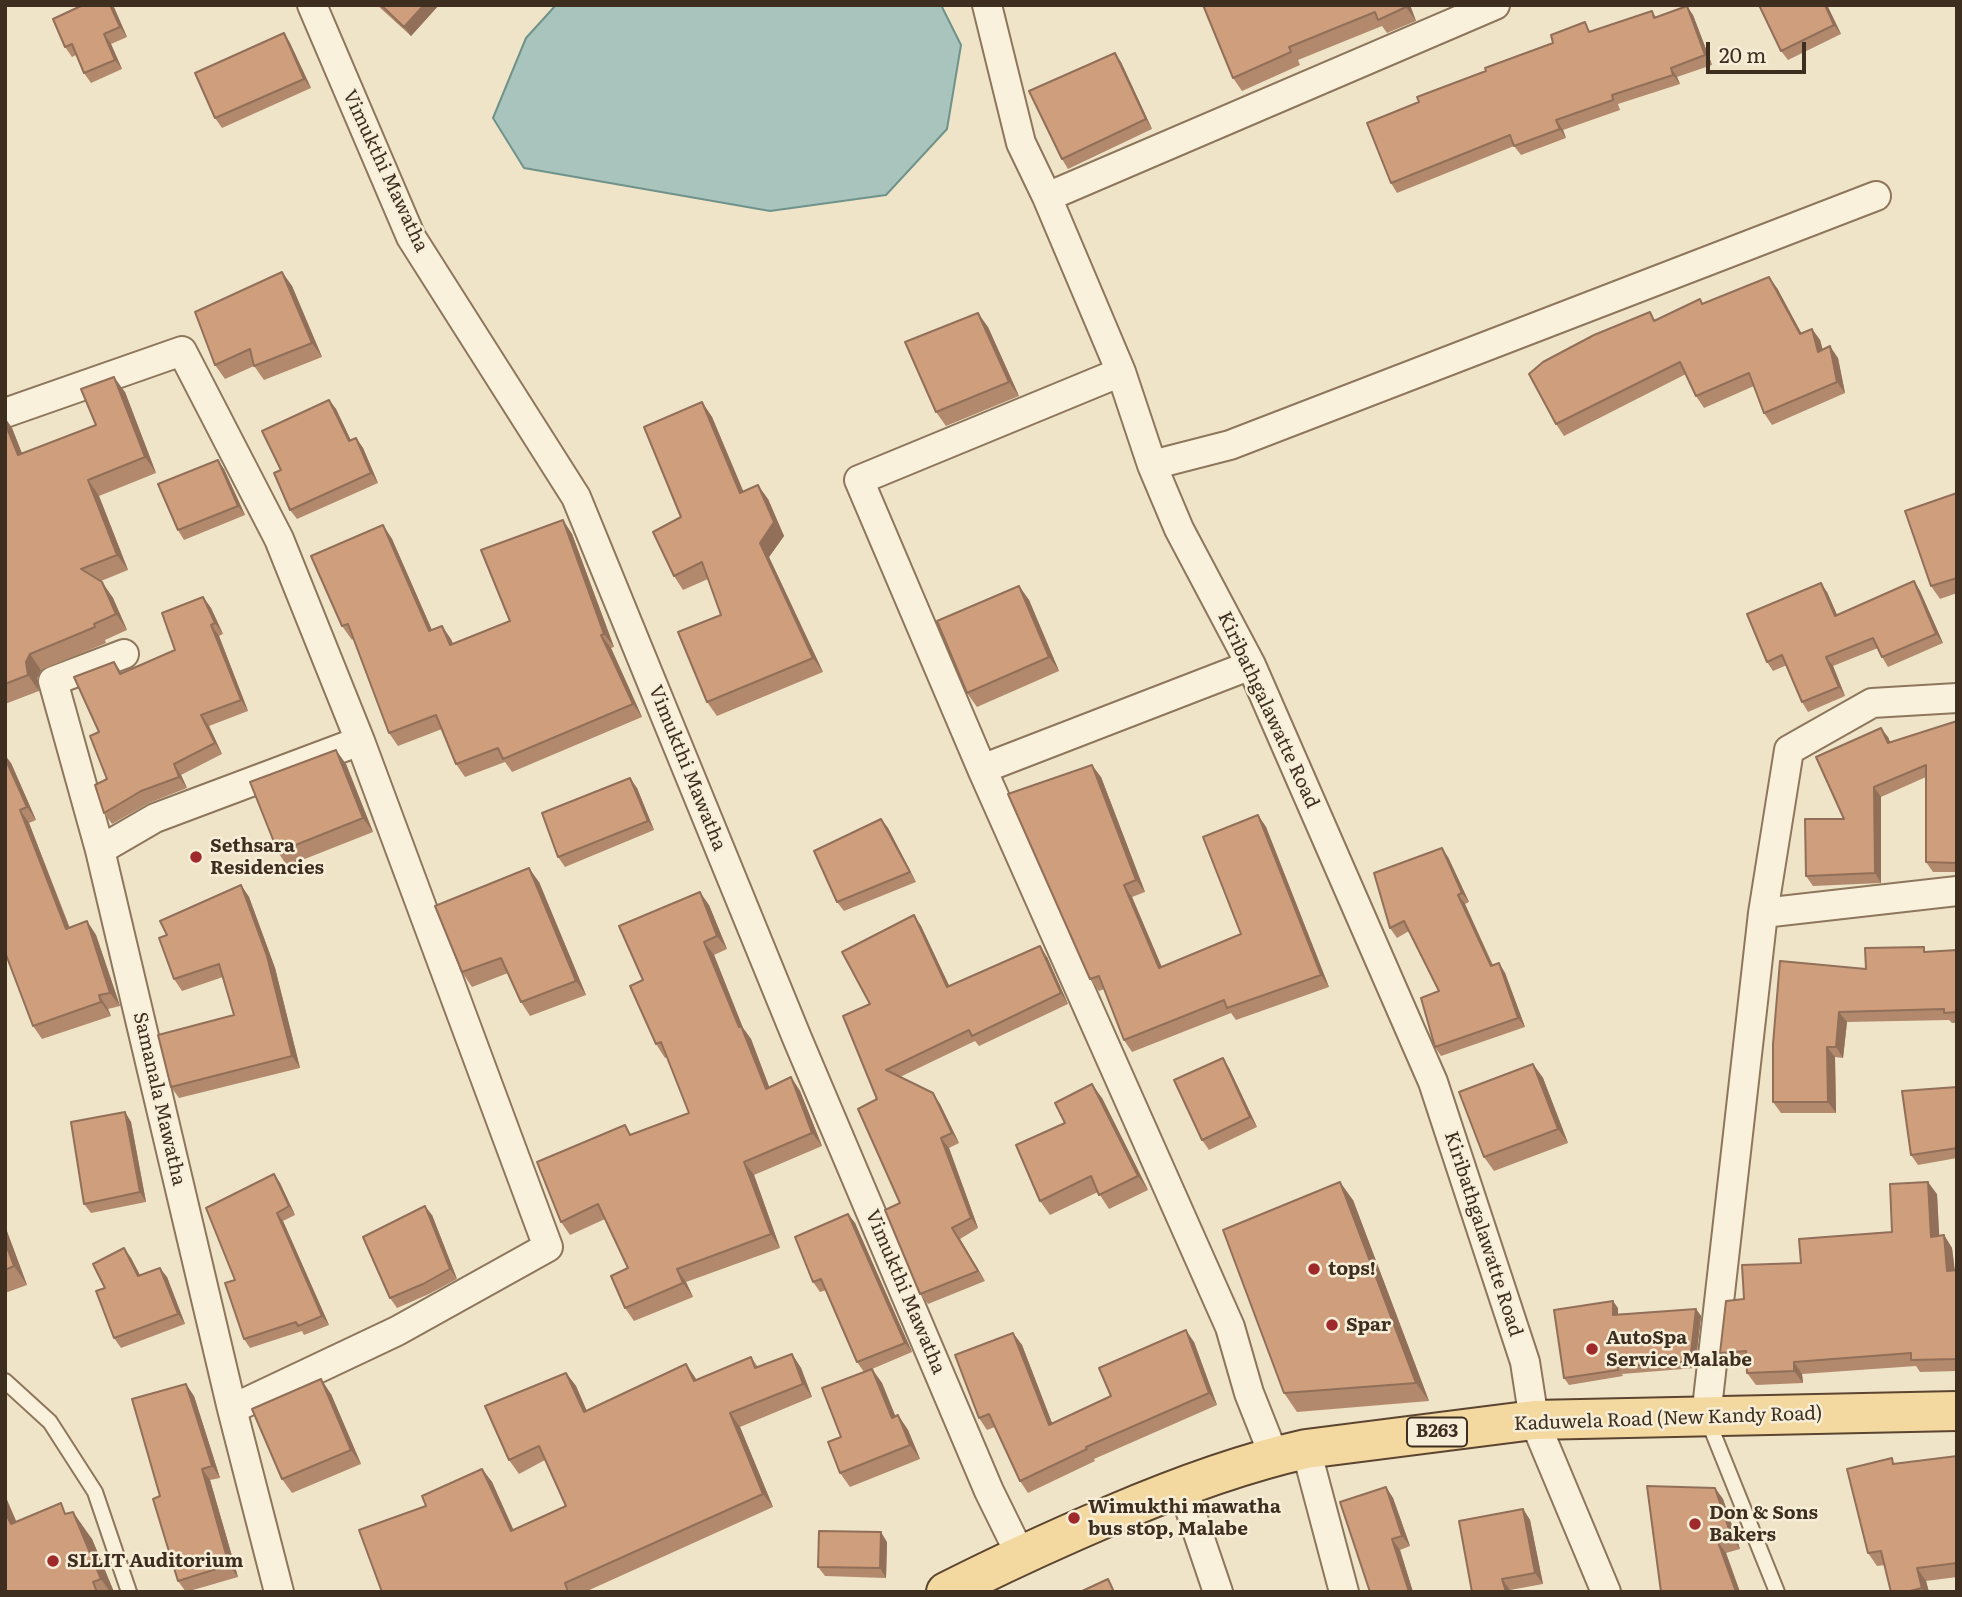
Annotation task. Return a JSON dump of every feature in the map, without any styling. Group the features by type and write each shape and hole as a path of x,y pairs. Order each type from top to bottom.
{"main road":[{"name":"Kaduwela Road (New Kandy Road)","path":"953,1590 1020,1554 1182,1486 1290,1453 1534,1420 1957,1411"}],"street":[{"name":"Vimukthi Mawatha","path":"312,5 411,237 576,497 803,1051 989,1491 1020,1554"},
{"name":"Kiribathgalawatte Road","path":"987,5 1021,144 1047,197 1121,372 1152,465 1179,529 1251,665 1433,1082 1525,1363 1534,1420 1606,1592"},
{"path":"1047,197 1495,5"},
{"path":"1152,465 1230,445 1876,196"},
{"path":"5,413 182,351 279,539 360,741 548,1247 397,1331 232,1409"},
{"path":"1121,372 859,480 982,769 1230,1327 1249,1393 1290,1453 1345,1592"},
{"name":"Samanala Mawatha","path":"124,654 53,681 100,850 232,1409 279,1592"},
{"path":"982,769 1251,665"},
{"path":"1706,1417 1763,913 1789,750 1872,703 1957,698"},
{"path":"100,850 155,818 360,741"},
{"path":"1763,913 1957,891"},
{"path":"1182,1486 1218,1592"}],"lane":[{"path":"5,1381 50,1422 95,1492 129,1592"},
{"path":"1706,1417 1777,1592"}],"water":[{"path":"556,5 941,5 961,45 947,129 886,195 770,211 524,168 493,118 526,38"}],"building":[{"path":"83,5 110,5 120,27 104,34 115,60 84,73 72,44 65,47 53,19"},
{"path":"381,5 424,5 404,27"},
{"path":"1203,5 1406,7 1378,20 1375,12 1289,47 1291,52 1233,78"},
{"path":"1759,5 1825,5 1834,25 1781,51"},
{"path":"1687,6 1705,55 1671,68 1673,75 1612,95 1613,100 1556,120 1560,129 1514,146 1510,135 1391,183 1367,123 1419,102 1417,97 1553,43 1551,35 1585,22 1589,32 1652,11 1654,18"},
{"path":"284,33 304,79 215,118 195,73"},
{"path":"1115,53 1146,119 1062,159 1029,91"},
{"path":"282,272 312,343 254,366 250,349 215,365 195,312"},
{"path":"1769,277 1800,334 1812,329 1818,352 1830,346 1837,382 1764,413 1749,373 1696,396 1680,362 1556,424 1529,374 1543,362 1594,335 1650,312 1654,321 1700,299 1702,304"},
{"path":"978,313 1009,382 936,412 905,342"},
{"path":"114,377 145,457 88,480 117,555 81,569 102,582 116,614 94,624 95,627 30,654 26,662 28,675 5,684 5,423 18,455 96,425 81,389"},
{"path":"329,400 349,441 356,438 371,473 290,510 274,473 281,470 262,431"},
{"path":"702,402 740,493 758,485 774,522 760,543 813,658 707,702 678,632 721,615 702,562 674,576 653,532 681,517 644,427"},
{"path":"218,460 238,506 178,530 158,484"},
{"path":"1957,493 1957,578 1931,586 1905,511"},
{"path":"563,520 604,634 601,635 633,704 503,759 498,748 456,764 436,715 389,733 348,624 342,626 311,556 383,525 429,631 442,626 450,645 510,621 481,550"},
{"path":"1914,581 1936,634 1882,657 1873,638 1826,657 1839,687 1802,702 1782,655 1767,662 1747,614 1821,583 1835,616"},
{"path":"1019,586 1049,657 967,693 937,621"},
{"path":"203,597 215,623 211,625 241,700 201,715 215,743 174,764 179,777 141,791 104,813 95,785 107,779 90,736 99,732 74,677 114,662 120,674 175,650 162,613"},
{"path":"1957,721 1957,863 1926,862 1926,765 1874,787 1875,873 1806,876 1805,819 1844,819 1816,757 1881,728 1888,743"},
{"path":"336,750 363,818 278,852 250,782"},
{"path":"5,758 27,807 20,810 66,929 87,921 110,993 99,995 101,1002 33,1026 5,952"},
{"path":"1092,765 1136,880 1124,885 1159,968 1241,934 1203,837 1258,815 1321,975 1227,1008 1224,1000 1124,1040 1099,976 1090,979 1008,794"},
{"path":"630,778 648,821 558,857 542,813"},
{"path":"881,819 910,872 837,902 814,851"},
{"path":"1442,848 1462,893 1458,895 1491,966 1499,963 1518,1018 1435,1047 1421,998 1439,991 1404,921 1390,928 1374,873"},
{"path":"529,868 576,981 521,1002 501,958 462,972 435,906"},
{"path":"241,885 267,956 292,1056 171,1087 158,1035 234,1015 219,964 174,979 159,938 167,935 160,921"},
{"path":"700,892 717,936 704,942 766,1089 791,1077 812,1133 744,1162 771,1234 677,1269 683,1283 625,1308 611,1276 628,1268 598,1204 561,1222 537,1162 625,1125 630,1135 689,1113 661,1042 656,1044 630,986 643,980 619,926"},
{"path":"914,915 947,987 1040,946 1061,993 972,1036 969,1030 886,1070 933,1093 952,1133 941,1138 971,1218 952,1228 978,1271 920,1294 885,1210 900,1203 858,1109 877,1099 843,1016 870,1004 842,952"},
{"path":"1924,947 1924,952 1957,950 1957,1012 1944,1013 1944,1009 1839,1012 1836,1047 1827,1047 1828,1102 1773,1102 1773,1044 1780,961 1866,969 1865,948"},
{"path":"1223,1058 1250,1117 1202,1140 1174,1080"},
{"path":"1533,1064 1558,1129 1484,1157 1459,1092"},
{"path":"1092,1084 1138,1176 1099,1195 1091,1176 1040,1201 1016,1145 1065,1123 1055,1103"},
{"path":"1957,1087 1957,1148 1911,1155 1902,1091"},
{"path":"125,1112 140,1192 84,1204 71,1122"},
{"path":"274,1174 289,1206 277,1213 322,1316 298,1326 296,1322 244,1339 225,1283 235,1280 206,1208"},
{"name":"Spar","path":"1340,1182 1416,1383 1284,1393 1223,1230"},
{"path":"1928,1182 1931,1237 1944,1235 1947,1271 1957,1270 1957,1359 1911,1360 1911,1353 1794,1362 1794,1371 1747,1373 1746,1351 1720,1353 1726,1301 1744,1299 1742,1265 1801,1263 1799,1239 1892,1232 1890,1184"},
{"path":"425,1206 450,1269 390,1298 363,1237"},
{"path":"848,1214 905,1343 857,1362 821,1279 813,1282 795,1237"},
{"path":"5,1242 14,1266 5,1270"},
{"path":"124,1248 138,1276 160,1268 178,1314 114,1338 96,1291 105,1288 93,1264"},
{"path":"1613,1301 1613,1315 1696,1309 1690,1361 1618,1367 1618,1370 1564,1378 1554,1310"},
{"path":"1186,1330 1209,1393 1086,1447 1087,1449 1020,1481 989,1414 979,1418 955,1355 1013,1333 1049,1425 1111,1396 1099,1368"},
{"path":"792,1354 803,1384 730,1413 763,1494 565,1583 568,1592 382,1592 359,1530 426,1506 422,1496 482,1469 511,1531 566,1506 539,1446 509,1460 485,1406 566,1373 584,1412 686,1364 694,1381 751,1357 755,1368"},
{"path":"872,1369 892,1418 898,1415 910,1445 840,1473 828,1442 841,1437 822,1388"},
{"path":"321,1379 351,1450 282,1479 252,1409"},
{"path":"186,1384 212,1466 202,1469 229,1565 178,1581 153,1499 160,1496 132,1399"},
{"path":"1957,1456 1957,1563 1917,1568 1922,1588 1891,1592 1881,1551 1868,1553 1847,1469 1892,1458 1893,1464"},
{"name":"Don & Sons Bakers","path":"1647,1486 1715,1488 1732,1538 1718,1542 1736,1592 1661,1592"},
{"path":"1386,1487 1402,1536 1392,1539 1409,1592 1370,1592 1340,1502"},
{"name":"SLLIT Auditorium","path":"61,1503 65,1514 73,1512 101,1579 93,1582 97,1592 5,1592 5,1512 11,1524"},
{"path":"1523,1509 1535,1573 1502,1579 1506,1592 1472,1592 1459,1521"},
{"path":"819,1531 881,1532 880,1568 818,1567"},
{"path":"1108,1579 1114,1592 1080,1592"}],"place":[{"name":"Sethsara Residencies","path":"196,857"},
{"name":"tops!","path":"1314,1269"},
{"name":"Spar","path":"1332,1325"},
{"name":"AutoSpa Service Malabe","path":"1592,1349"},
{"name":"Wimukthi mawatha bus stop, Malabe","path":"1074,1518"},
{"name":"Don & Sons Bakers","path":"1695,1524"},
{"name":"SLLIT Auditorium","path":"53,1561"}]}
